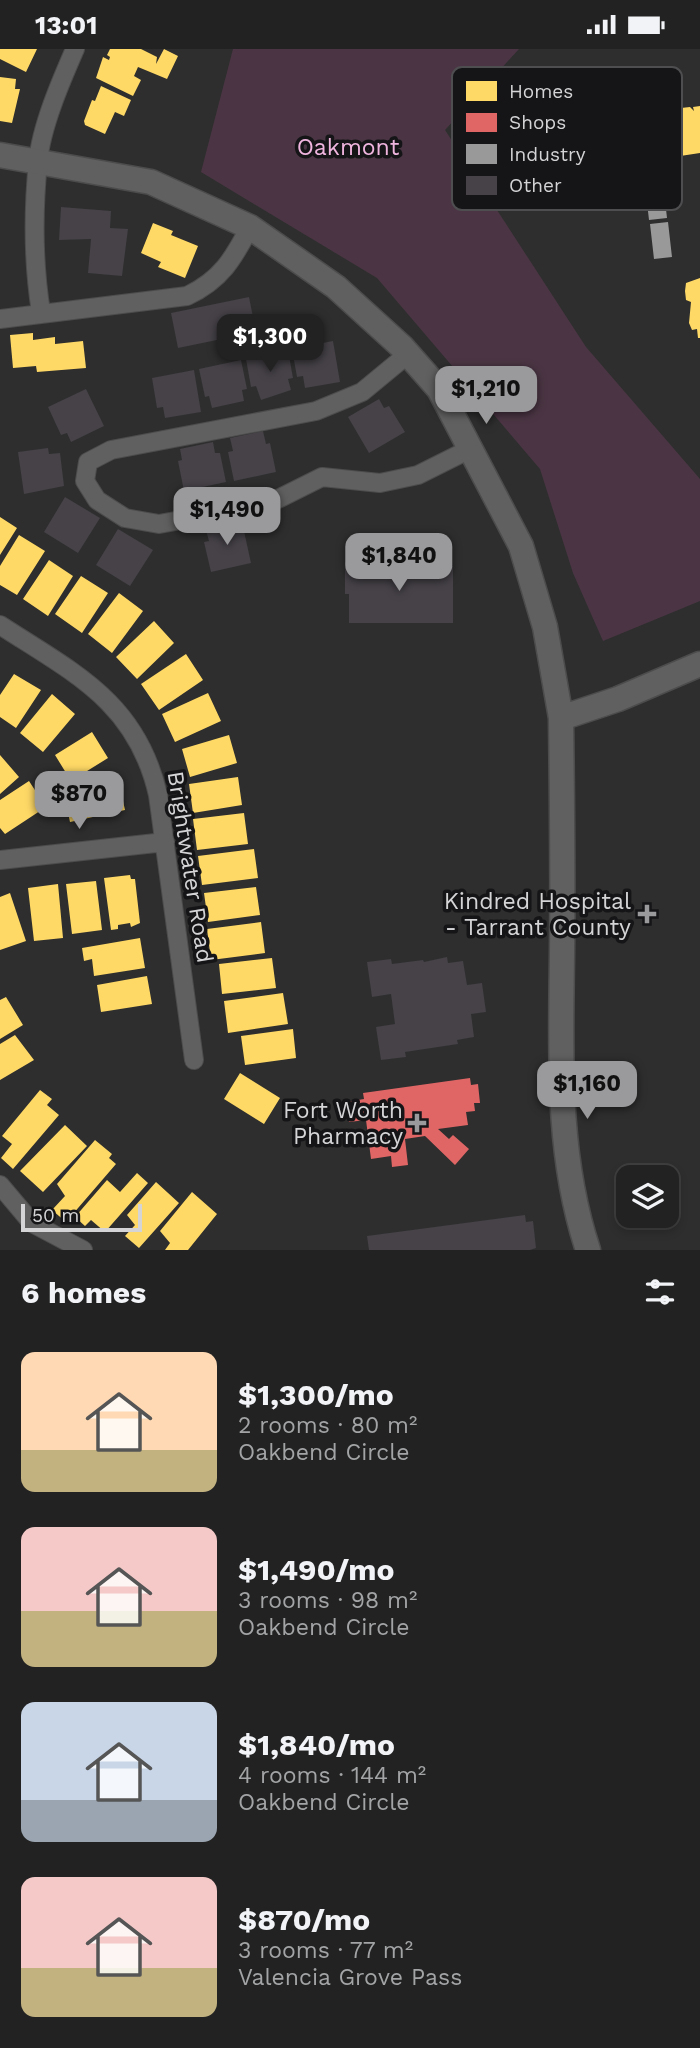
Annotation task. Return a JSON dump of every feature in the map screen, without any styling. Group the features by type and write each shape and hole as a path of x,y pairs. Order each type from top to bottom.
{"street":[{"path":"41,312 33,260 38,160 61,81 75,49"},
{"path":"0,155 151,182 250,227 336,287 408,354 439,389 472,448 524,557 545,627 561,717 561,1064 564,1128 570,1181 588,1250"},
{"path":"0,319 187,296 209,286 227,269 250,227"},
{"path":"408,354 362,392 316,411 103,453 88,462 85,481 97,500 125,519 159,524 253,507 278,499 323,477 380,483 418,475 472,448"},
{"name":"Brightwater Road","path":"0,625 92,684 119,710 140,741 154,776 194,1060"},
{"path":"561,717 618,699 700,664"},
{"path":"0,860 165,842"},
{"path":"0,1185 32,1223 83,1250"}],"green space":[{"name":"Oakmont","path":"233,49 519,49 503,67 452,67 452,122 445,130 452,141 452,210 497,210 586,347 700,479 700,601 603,641 573,573 540,469 377,278 201,172"}],"building: Homes":[{"path":"0,49 37,49 26,72 0,59"},
{"path":"110,49 141,49 157,57 156,64 164,49 178,56 167,79 138,67 134,76 141,80 133,96 96,78 103,57 109,60 107,55"},
{"path":"0,77 16,79 15,89 20,89 12,123 0,121"},
{"path":"101,86 131,100 124,116 115,112 105,134 85,125 84,121"},
{"path":"700,106 700,153 682,156 682,108 690,107 694,111 693,107"},
{"path":"153,223 173,231 171,235 198,246 185,278 158,267 161,262 141,253"},
{"path":"700,278 698,338 697,329 692,330 689,323 691,302 686,300 685,291 686,283"},
{"path":"33,333 33,340 55,337 55,344 83,341 86,368 37,372 36,366 13,368 10,335"},
{"path":"0,517 17,528 0,555"},
{"path":"19,535 45,551 17,595 0,585 0,566"},
{"path":"49,560 73,576 48,616 23,599"},
{"path":"81,576 108,593 82,633 55,614"},
{"path":"119,593 143,611 112,653 88,634"},
{"path":"154,621 174,643 137,679 116,657"},
{"path":"186,654 203,680 159,710 141,684"},
{"path":"14,674 41,690 16,728 0,717 0,695"},
{"path":"208,693 221,721 175,742 162,714"},
{"path":"52,694 75,714 43,752 20,733"},
{"path":"92,732 108,758 71,781 55,755"},
{"path":"229,735 237,763 190,777 182,749"},
{"path":"0,755 19,777 0,794"},
{"path":"238,777 242,805 193,813 189,784"},
{"path":"29,781 46,807 5,834 0,828 0,800"},
{"path":"119,783 125,810 70,822 64,794"},
{"path":"244,813 248,844 197,850 193,819"},
{"path":"254,849 258,878 202,885 198,856"},
{"path":"130,875 131,879 135,879 140,923 131,927 130,923 118,925 118,929 111,930 104,878"},
{"path":"96,881 102,930 72,934 66,884"},
{"path":"58,884 63,938 34,941 28,888"},
{"path":"256,887 260,915 208,922 204,893"},
{"path":"10,893 26,941 0,950 0,897"},
{"path":"261,922 265,953 211,960 207,929"},
{"path":"140,938 145,968 94,976 92,959 84,961 82,948"},
{"path":"272,958 276,988 222,994 219,964"},
{"path":"147,976 152,1004 101,1012 97,985"},
{"path":"283,993 288,1024 228,1033 224,1001"},
{"path":"6,997 23,1025 0,1039 0,1000"},
{"path":"293,1029 296,1058 245,1065 241,1036"},
{"path":"15,1035 34,1060 0,1080 0,1044"},
{"path":"240,1073 280,1098 264,1124 224,1099"},
{"path":"40,1090 52,1099 47,1105 59,1115 13,1169 1,1158 12,1144 2,1136"},
{"path":"65,1125 87,1146 43,1192 20,1171"},
{"path":"95,1140 112,1154 109,1158 116,1164 66,1222 52,1210 65,1196 57,1184"},
{"path":"137,1173 148,1183 105,1232 91,1220 85,1226 75,1217 107,1180 120,1192"},
{"path":"156,1182 179,1203 139,1248 125,1236 135,1225 127,1215"},
{"path":"192,1192 217,1214 188,1250 165,1250 170,1243 160,1231"}],"building: Shops":[{"name":"Fort Worth Pharmacy","path":"470,1078 471,1085 478,1084 480,1103 474,1103 475,1111 466,1112 468,1125 438,1129 449,1139 453,1135 469,1149 455,1165 425,1136 405,1139 408,1165 392,1167 391,1156 371,1159 366,1120 349,1122 346,1102 364,1099 363,1093"}],"building: Industry":[{"path":"648,210 666,210 667,218 649,220"},
{"path":"668,222 672,257 654,259 650,224"}],"building: Other":[{"path":"61,207 111,211 110,228 128,229 122,276 88,273 91,239 59,240"},
{"path":"249,297 256,332 178,348 171,313"},
{"path":"333,341 340,382 305,388 303,376 297,377 292,349"},
{"path":"288,350 293,378 288,379 291,390 261,400 256,386 251,387 246,359"},
{"path":"241,360 247,389 242,390 244,401 212,408 209,396 205,397 199,369"},
{"path":"194,370 201,412 165,418 163,407 157,408 152,378"},
{"path":"86,389 104,426 71,442 67,433 61,435 48,407"},
{"path":"379,399 384,408 389,406 405,432 369,453 348,417"},
{"path":"263,431 266,444 270,443 276,472 234,481 228,452 233,451 230,438"},
{"path":"213,442 215,453 220,453 226,482 184,491 178,461 182,460 180,449"},
{"path":"48,448 49,454 60,453 64,486 24,494 18,452"},
{"path":"65,497 100,518 78,553 44,532"},
{"path":"242,522 251,563 211,572 204,542 209,541 206,530"},
{"path":"118,529 153,550 130,586 96,565"},
{"path":"356,559 386,559 386,565 453,566 453,623 349,623 345,562 356,562"},
{"path":"447,957 448,963 463,961 467,985 482,983 486,1012 471,1014 474,1037 457,1040 458,1044 405,1052 406,1057 381,1060 376,1027 395,1024 391,994 372,997 367,962 391,959 392,964 424,962"},
{"path":"525,1215 526,1222 533,1221 536,1248 530,1250 369,1250 367,1236"}],"place":[{"name":"Kindred Hospital - Tarrant County","path":"647,914"},
{"name":"Fort Worth Pharmacy","path":"417,1123"}]}
